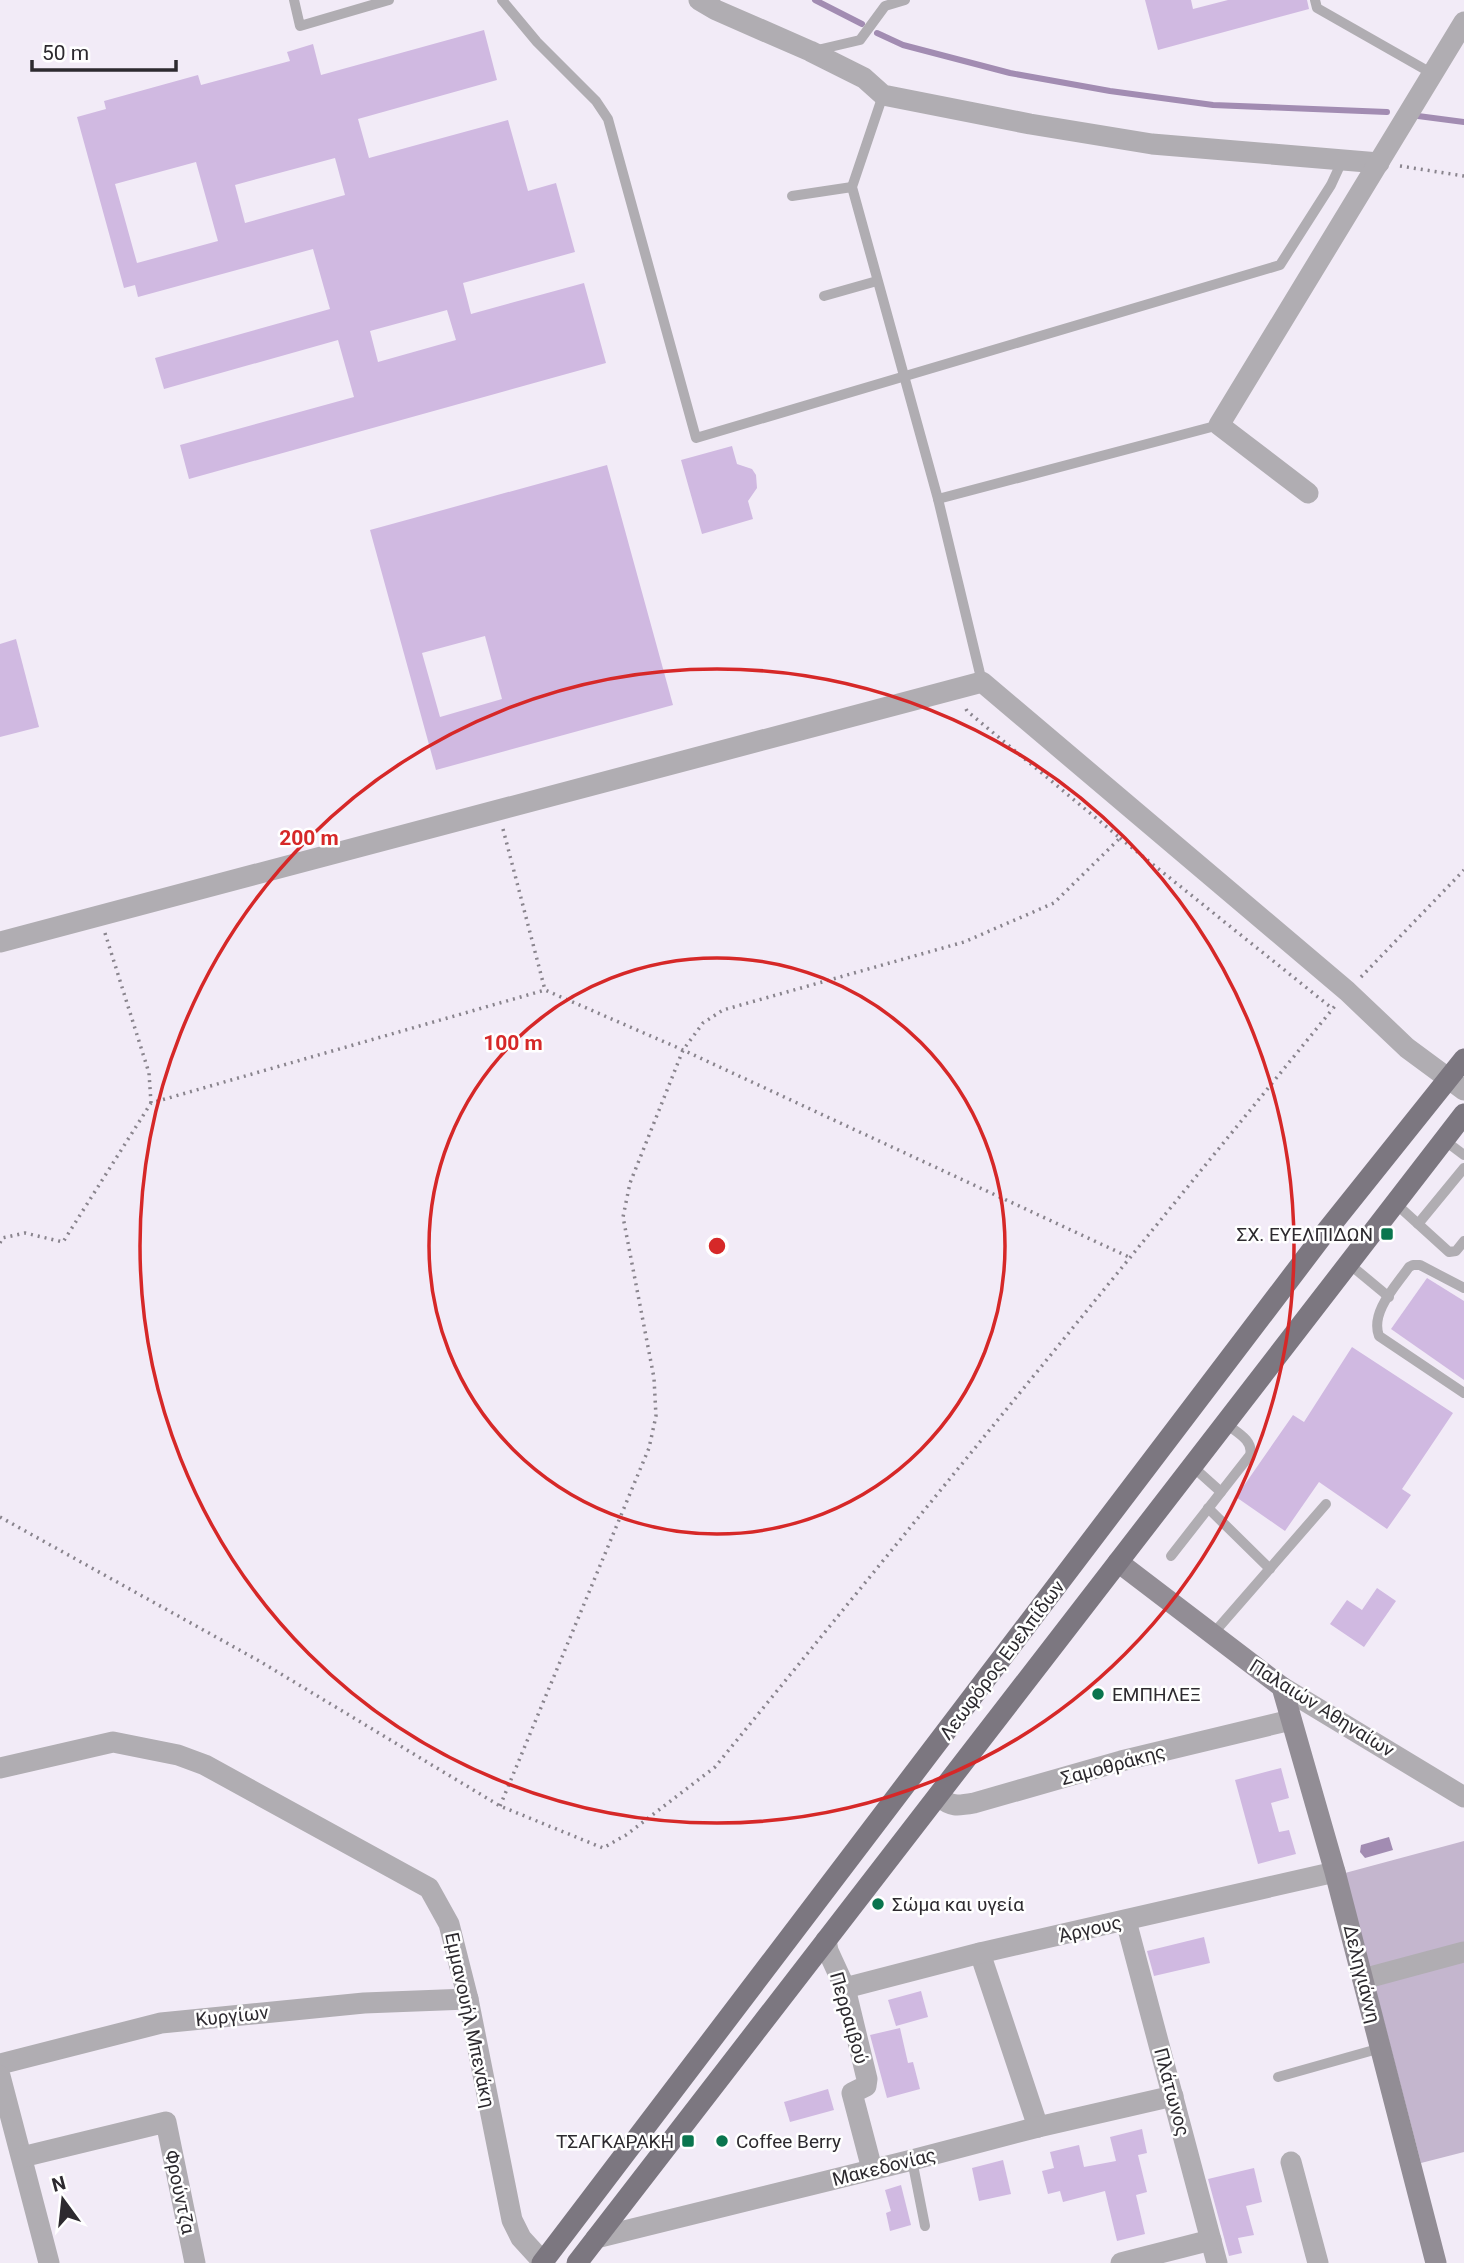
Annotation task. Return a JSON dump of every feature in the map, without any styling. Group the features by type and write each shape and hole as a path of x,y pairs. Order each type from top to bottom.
{"main road":[{"name":"Λεωφόρος Ευελπίδων","path":"542,2262 1324,1234 1456,1084 1464,1059"},
{"name":"Λεωφόρος Ευελπίδων","path":"577,2263 1464,1114"}],"street":[{"path":"699,0 864,78 883,95 1030,124 1152,144 1379,163"},
{"path":"1308,493 1219,425 1464,22"},
{"path":"0,942 982,682 1347,991 1407,1048 1456,1084"},
{"name":"Παλαιών Αθηναίων","path":"1118,1562 1282,1687 1464,1797"},
{"name":"Δεληγιάννη","path":"1282,1687 1335,1872 1436,2263"},
{"name":"Σαμοθράκης","path":"938,1796 955,1807 974,1803 1121,1761 1291,1720"},
{"name":"Εμμανουήλ Μπενάκη","path":"0,1768 113,1742 178,1755 205,1765 429,1888 449,1924 468,1999 512,2220 521,2238 542,2262"},
{"name":"Άργους","path":"845,1988 980,1953 1335,1872"},
{"name":"Πλάτωνος","path":"1126,1921 1217,2263"},
{"name":"Περραιβού","path":"826,1940 828,1951 845,1988 867,2079 866,2086 852,2093 872,2169"},
{"path":"1363,1979 1464,1952"},
{"path":"980,1953 1038,2127"},
{"name":"Κυργίων","path":"0,2064 161,2023 364,2003 468,1999"},
{"path":"0,2076 49,2263"},
{"name":"Μακεδονίας","path":"596,2238 1038,2127 1173,2096"},
{"name":"Φρούντζα","path":"22,2157 166,2122 195,2263"},
{"path":"1292,2162 1318,2263"},
{"path":"1121,2263 1211,2241"}],"lane":[{"path":"294,0 300,26 389,0"},
{"path":"502,0 596,102 608,119 696,438 1280,265 1331,185 1343,159"},
{"path":"810,51 860,40 885,6 905,0"},
{"path":"1315,0 1317,8 1433,74"},
{"path":"883,95 852,187 938,499 982,682"},
{"path":"792,196 852,187"},
{"path":"824,296 877,281"},
{"path":"938,499 1219,425"},
{"path":"1444,1140 1464,1154"},
{"path":"1418,1224 1464,1168"},
{"path":"1395,1203 1449,1252 1456,1251 1464,1241"},
{"path":"1348,1263 1389,1297"},
{"path":"1464,1289 1420,1265 1413,1265 1389,1297 1377,1317 1375,1326 1378,1336 1464,1393"},
{"path":"1171,1556 1250,1455 1250,1443 1226,1423"},
{"path":"1192,1466 1221,1492"},
{"path":"1212,1635 1326,1504"},
{"path":"1208,1508 1270,1569"},
{"path":"1278,2077 1381,2049"},
{"path":"912,2160 925,2226"}],"path":[{"path":"1379,163 1464,176"},
{"path":"960,688 967,711 1333,1009"},
{"path":"498,810 545,990"},
{"path":"500,1806 649,1448 656,1416 654,1378 624,1217 630,1183 683,1050 703,1023 723,1010 964,942 1054,903 1120,838"},
{"path":"0,1517 261,1662 500,1806 603,1848 626,1835 715,1767 1347,991 1464,870"},
{"path":"0,1243 2,1238 25,1233 63,1242 151,1102 149,1073 99,915"},
{"path":"151,1102 545,990 683,1050 1129,1257"}],"shaded area":[{"path":"1389,1837 1393,1850 1365,1858 1360,1852 1361,1845"},
{"path":"1464,1841 1464,2152 1421,2163 1345,1873"}],"building":[{"path":"1145,0 1191,0 1193,9 1228,0 1307,0 1309,9 1158,50"},
{"path":"484,30 497,80 358,119 369,158 508,120 528,191 556,183 575,252 463,283 471,314 584,283 606,363 189,479 180,445 354,397 338,340 164,389 155,358 330,309 313,249 138,297 135,285 124,288 77,117 106,109 104,101 198,75 201,85 290,61 287,52 313,44 321,75","holes":["335,158 345,195 245,223 235,185","196,162 218,241 137,263 115,184","447,310 456,340 378,362 370,331"]},
{"path":"732,446 737,464 752,469 756,475 757,488 748,501 753,519 702,534 681,460"},
{"path":"607,465 673,705 436,770 370,530","holes":["485,636 502,699 440,717 422,653"]},
{"path":"16,639 39,727 0,737 0,644"},
{"path":"1427,1278 1464,1301 1464,1380 1391,1329"},
{"path":"1352,1347 1453,1413 1402,1489 1411,1495 1387,1529 1319,1482 1285,1531 1236,1497 1293,1415 1304,1422"},
{"path":"1377,1588 1396,1601 1364,1647 1330,1624 1347,1600 1362,1610"},
{"path":"1281,1768 1289,1798 1271,1803 1279,1832 1289,1830 1296,1854 1258,1864 1235,1780"},
{"path":"1204,1937 1210,1963 1154,1976 1147,1951"},
{"path":"921,1991 928,2017 896,2026 888,2000"},
{"path":"900,2028 908,2063 913,2062 920,2089 887,2098 870,2035"},
{"path":"828,2089 834,2110 790,2122 784,2102"},
{"path":"1142,2129 1147,2153 1138,2155 1147,2192 1136,2195 1145,2234 1117,2241 1105,2191 1063,2202 1060,2191 1048,2194 1042,2171 1054,2168 1050,2152 1079,2145 1084,2167 1116,2161 1110,2137"},
{"path":"1003,2160 1011,2194 979,2201 972,2168"},
{"path":"1254,2168 1262,2202 1246,2206 1254,2235 1238,2238 1242,2253 1229,2256 1208,2179"},
{"path":"901,2185 911,2225 890,2231 886,2213 891,2211 885,2190"}],"waterway":[{"path":"815,0 862,24"},
{"path":"877,33 903,45 1010,73 1110,91 1213,105 1387,112"},
{"path":"1418,116 1464,122"}],"place":[{"name":"ΣΧ. ΕΥΕΛΠΙΔΩΝ","path":"1387,1234"},
{"name":"ΕΜΠΗΛΕΞ","path":"1098,1694"},
{"name":"Σώμα και υγεία","path":"878,1904"},
{"name":"ΤΣΑΓΚΑΡΑΚΗ","path":"688,2141"},
{"name":"Coffee Berry","path":"722,2141"}]}
